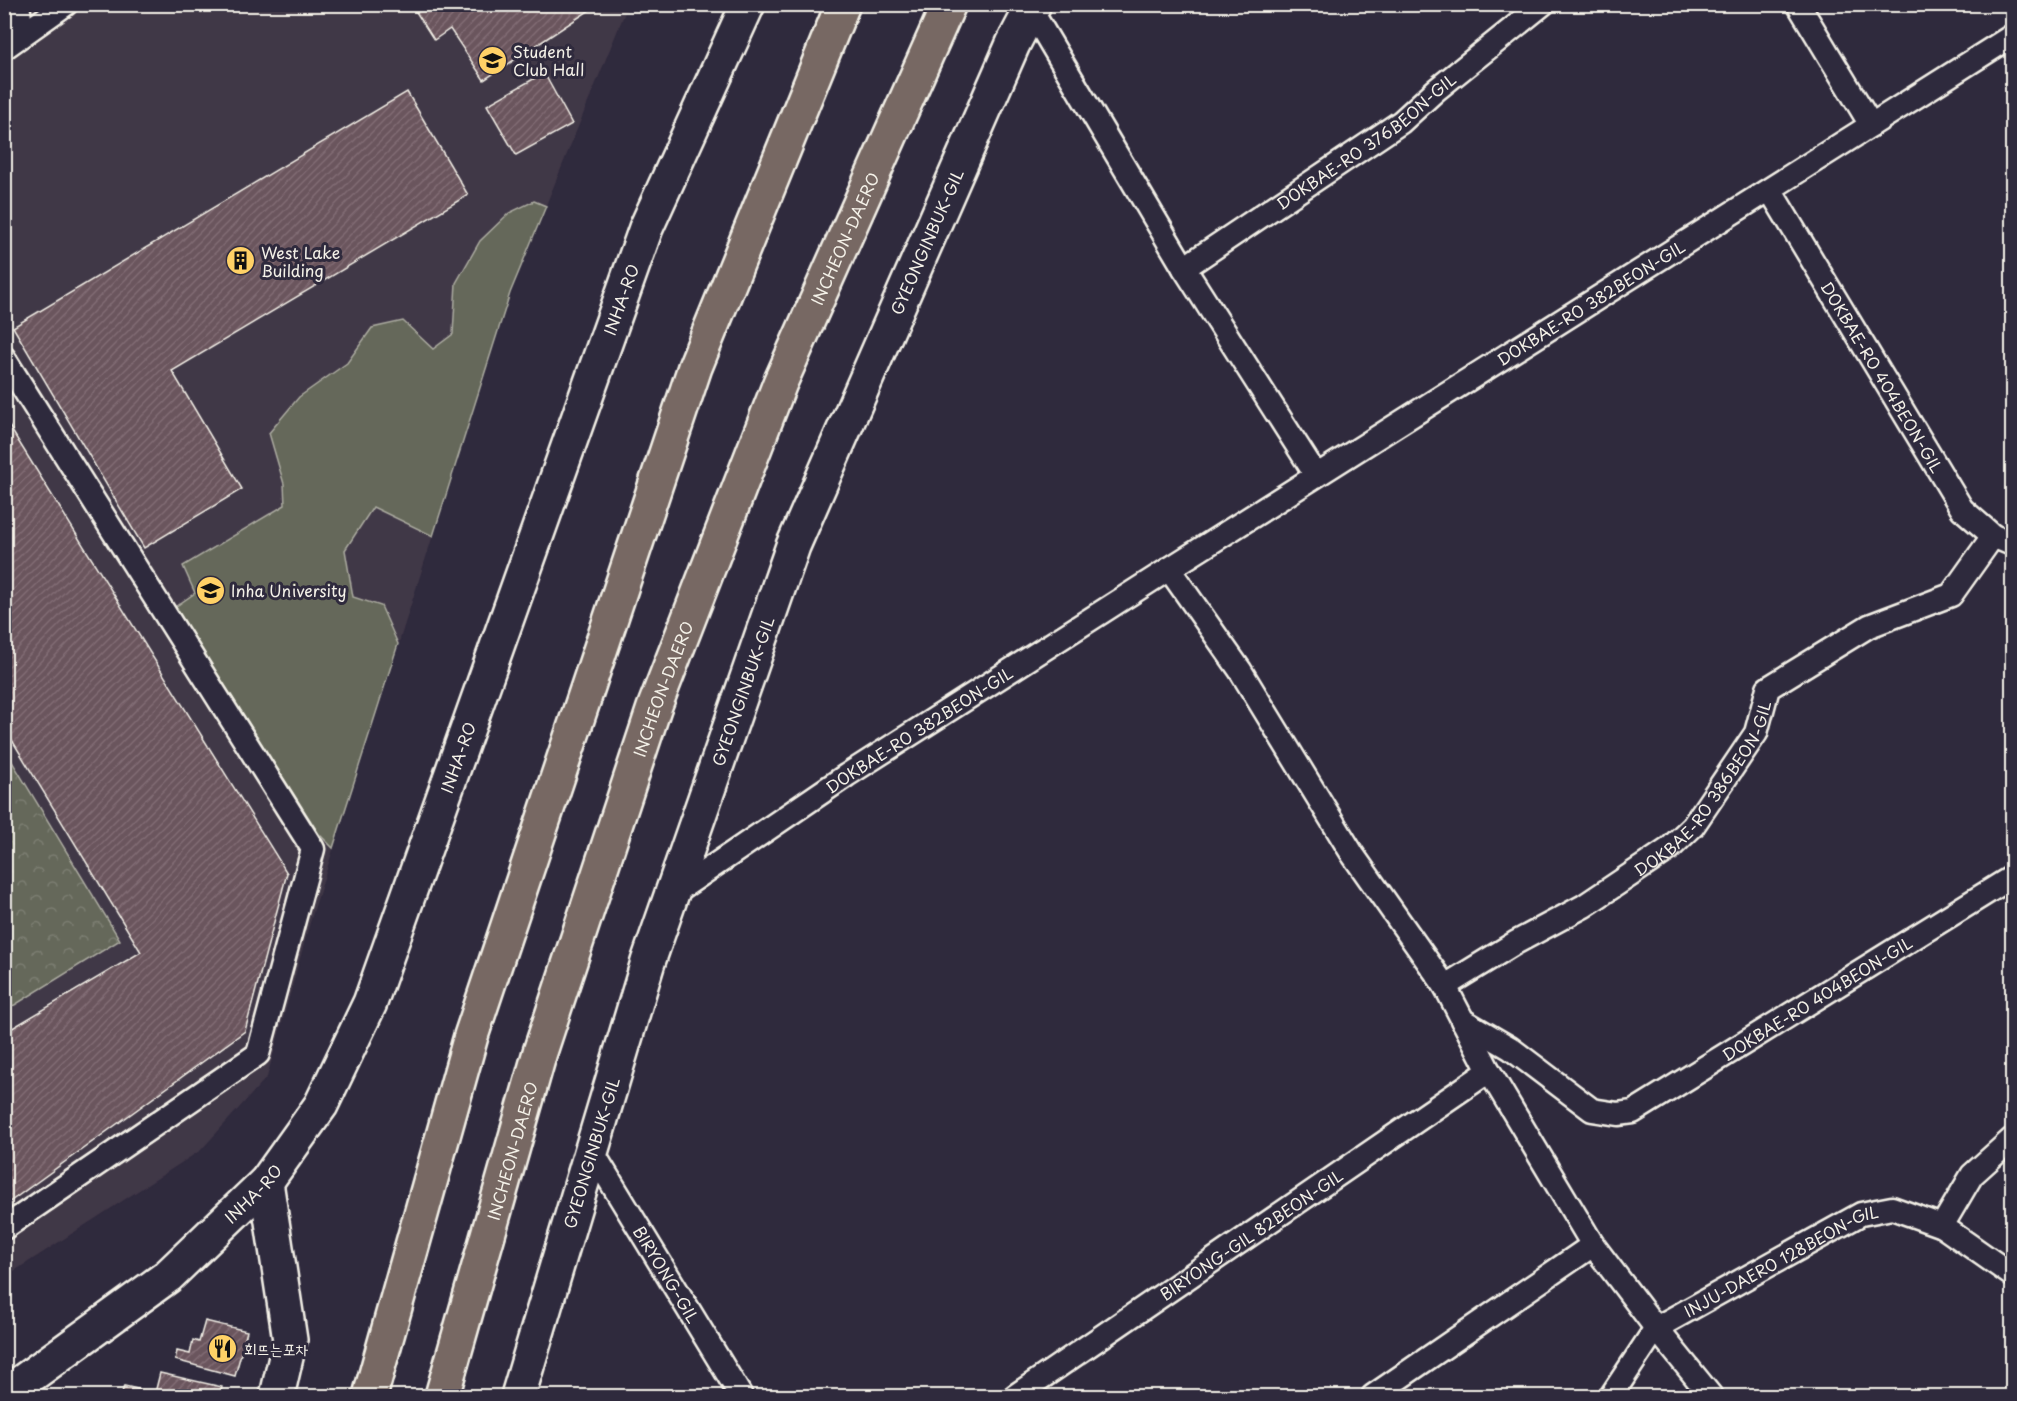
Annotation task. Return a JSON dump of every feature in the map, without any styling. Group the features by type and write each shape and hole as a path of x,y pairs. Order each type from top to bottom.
{"highway":[{"path":"370,1396 471,1036 691,378 843,4"},
{"name":"INCHEON-DAERO","path":"442,1396 540,1052 654,708 780,383 949,4"}],"street":[{"name":"INHA-RO","path":"4,1395 168,1276 266,1182 321,1105 370,1004 646,228 748,4"},
{"name":"GYEONGINBUK-GIL","path":"518,1396 648,962 793,546 1008,55 1032,7"},
{"path":"266,1182 290,1340 277,1396"}],"lane":[{"path":"13,41 18,4"},
{"path":"13,41 66,4"},
{"name":"DOKBAE-RO 376BEON-GIL","path":"1184,268 1401,122 1436,90 1543,4"},
{"path":"1798,4 1871,125"},
{"name":"GYEONGINBUK-GIL","path":"1032,7 1184,268 1316,476"},
{"name":"DOKBAE-RO 382BEON-GIL","path":"671,895 848,775 1169,569 2013,36"},
{"name":"DOKBAE-RO 404BEON-GIL","path":"1770,190 1962,509 2003,540"},
{"path":"4,358 314,849 258,1054 4,1228"},
{"name":"DOKBAE-RO 386BEON-GIL","path":"1445,986 1515,943 1584,906 1669,849 1694,826 1756,733 1768,688 1869,626 1951,595 2003,540"},
{"path":"1169,569 1240,670 1353,855 1445,986 1489,1071 1593,1245 1711,1396"},
{"name":"DOKBAE-RO 404BEON-GIL","path":"1462,1020 1510,1048 1592,1110 1618,1114 1633,1112 2013,877"},
{"name":"BIRYONG-GIL 82BEON-GIL","path":"1015,1396 1489,1071"},
{"path":"1942,1226 1972,1175 2013,1139"},
{"name":"BIRYONG-GIL","path":"592,1151 741,1396"},
{"name":"INJU-DAERO 128BEON-GIL","path":"1656,1328 1861,1214 1892,1208 1942,1226 2013,1275"},
{"path":"1373,1396 1593,1245"},
{"path":"1611,1396 1656,1328"}],"shaded area":[{"name":"Inha University","path":"5,5 628,5 510,293 311,919 267,1077 201,1150 5,1277"}],"green space":[{"path":"534,201 546,206 510,293 433,536 373,507 345,550 353,597 381,606 398,644 333,848 319,834 175,607 195,593 183,566 285,505 284,484 269,433 299,397 347,363 372,328 403,321 433,349 453,334 456,283 480,241 509,213"},
{"path":"5,750 120,940 4,1011"}],"building":[{"name":"Student Club Hall","path":"411,4 599,4 484,80 450,29 434,40"},
{"path":"544,73 572,124 516,155 487,105"},
{"name":"West Lake Building","path":"407,92 468,195 172,371 242,489 144,548 13,327"},
{"path":"4,418 287,873 245,1031 4,1206 4,1033 141,952 4,727"},
{"path":"205,1321 247,1331 235,1376 175,1360 177,1351 190,1354 193,1340 199,1342"},
{"path":"160,1373 222,1387 220,1396 121,1396 124,1386 155,1393"}],"place":[{"name":"Student Club Hall","path":"492,60"},
{"name":"West Lake Building","path":"240,261"},
{"name":"Inha University","path":"210,590"},
{"name":"회뜨는포차","path":"223,1348"}]}
